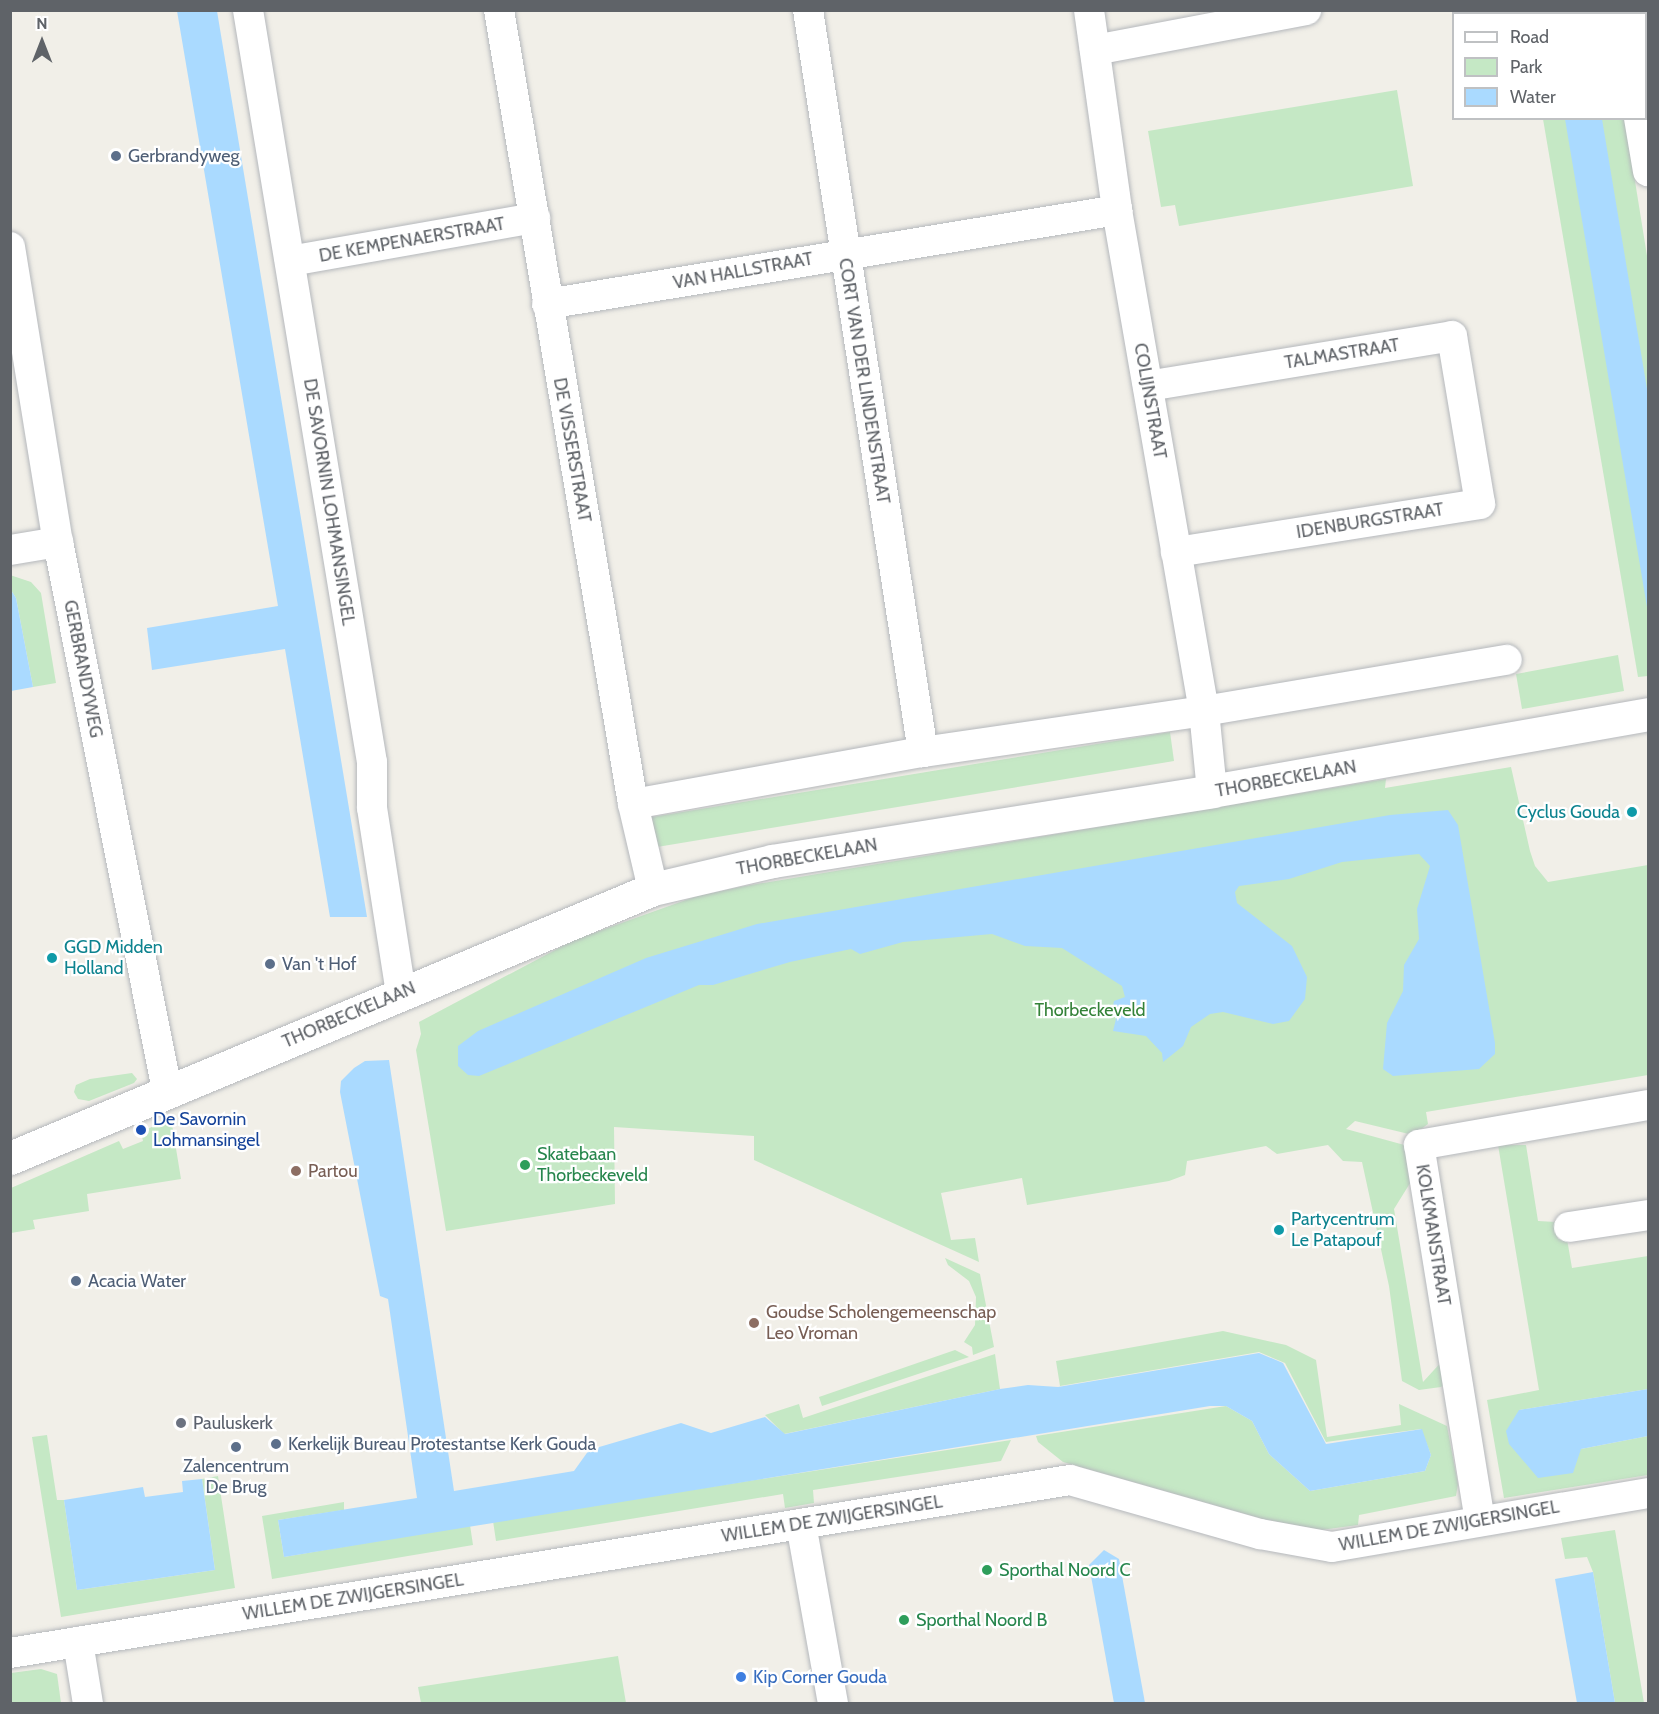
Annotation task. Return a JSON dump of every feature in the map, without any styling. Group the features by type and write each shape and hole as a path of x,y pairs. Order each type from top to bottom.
{"main road":[{"name":"THORBECKELAAN","path":"10,1158 166,1090 653,889 772,861 1212,791 1648,714"}],"street":[{"name":"DE SAVORNIN LOHMANSINGEL","path":"249,10 372,762 372,808 401,994"},
{"name":"DE VISSERSTRAAT","path":"499,10 633,804 653,889"},
{"name":"CORT VAN DER LINDENSTRAAT","path":"808,10 843,254 923,752"},
{"name":"COLIJNSTRAAT","path":"1089,10 1117,210 1204,711 1212,791"},
{"path":"1095,50 1306,10"},
{"path":"1639,120 1648,171"},
{"name":"VAN HALLSTRAAT","path":"547,304 1117,210"},
{"name":"DE KEMPENAERSTRAAT","path":"290,261 535,218"},
{"name":"GERBRANDYWEG","path":"10,247 58,542 166,1090"},
{"name":"TALMASTRAAT","path":"1148,386 1452,336 1466,420"},
{"name":"IDENBURGSTRAAT","path":"1176,552 1480,504 1466,420"},
{"path":"10,550 58,542"},
{"path":"633,804 923,752 1204,711 1507,660"},
{"name":"KOLKMANSTRAAT","path":"1480,1521 1419,1145 1648,1106"},
{"path":"1569,1227 1648,1215"},
{"name":"WILLEM DE ZWIJGERSINGEL","path":"10,1653 1070,1480 1260,1534 1332,1547 1648,1493"},
{"path":"801,1524 832,1704"},
{"path":"78,1642 88,1704"}],"green space":[{"path":"1397,90 1413,186 1179,226 1175,205 1161,207 1148,131"},
{"path":"1543,120 1625,120 1648,262 1648,676 1638,677"},
{"path":"10,575 31,582 41,593 56,683 33,687 16,598 11,590"},
{"path":"1618,655 1624,691 1522,709 1516,674"},
{"path":"1170,732 1174,761 657,847 652,817"},
{"name":"Thorbeckeveld","path":"1511,767 1530,851 1535,866 1548,882 1648,865 1648,1075 1426,1112 1428,1124 1413,1135 1355,1121 1346,1129 1408,1146 1412,1180 1394,1209 1423,1382 1444,1359 1447,1382 1441,1387 1419,1390 1402,1381 1389,1286 1362,1162 1343,1161 1328,1145 1277,1154 1266,1146 1187,1161 1185,1175 1169,1181 1027,1205 1022,1178 941,1193 951,1240 975,1238 979,1262 754,1160 754,1136 614,1127 615,1204 446,1231 416,1050 421,1034 419,1022 574,940 697,896 745,886 1386,779 1385,788"},
{"path":"132,1073 137,1079 134,1083 89,1101 78,1099 74,1092 76,1085 90,1079"},
{"path":"171,1118 181,1179 87,1194 89,1211 33,1220 35,1229 11,1233 11,1188 119,1141 123,1149 143,1141 141,1132"},
{"path":"1498,1145 1526,1145 1538,1221 1556,1222 1558,1239 1567,1239 1572,1268 1648,1256 1648,1389 1519,1410 1581,1449 1648,1436 1648,1475 1504,1498 1487,1400 1539,1390"},
{"path":"945,1258 980,1274 994,1347 973,1355 972,1347 964,1342 975,1325 976,1297 969,1281 948,1265"},
{"path":"1223,1331 1286,1345 1316,1360 1327,1437 1401,1425 1399,1404 1447,1426 1458,1484 1456,1496 1359,1515 1358,1525 1321,1530 1263,1519 1063,1462 1038,1442 1036,1436 1226,1406 1252,1421 1269,1454 1310,1491 1425,1471 1431,1455 1421,1429 1326,1442 1285,1363 1259,1352 1060,1386 1056,1361"},
{"path":"955,1350 969,1357 822,1406 819,1397"},
{"path":"995,1354 1000,1389 784,1434 765,1415 799,1404 803,1418"},
{"path":"47,1435 57,1500 64,1500 77,1590 215,1570 202,1479 218,1476 235,1588 61,1617 32,1437"},
{"path":"1011,1440 1001,1461 813,1490 814,1503 785,1508 783,1494 496,1541 493,1521"},
{"path":"344,1502 344,1510 278,1520 284,1557 470,1525 473,1545 272,1579 262,1516"},
{"path":"1615,1530 1644,1703 1615,1703 1593,1572 1587,1557 1565,1559 1561,1538"},
{"path":"618,1656 626,1703 421,1703 418,1687"},
{"path":"41,1669 57,1674 61,1703 11,1704 11,1673"}],"water":[{"path":"177,11 217,11 367,917 330,917 285,649 152,670 147,628 278,606"},
{"path":"1565,120 1602,120 1648,395 1648,613"},
{"path":"11,590 16,598 33,687 11,691"},
{"path":"1448,810 1458,825 1495,1043 1495,1054 1479,1069 1393,1076 1383,1069 1387,1023 1403,991 1404,965 1419,939 1417,909 1430,866 1419,854 1342,862 1289,879 1239,886 1235,892 1237,903 1292,946 1307,977 1305,999 1289,1021 1273,1024 1223,1012 1210,1014 1191,1027 1183,1046 1163,1062 1162,1053 1146,1036 1113,1031 1118,1011 1113,1006 1114,1001 1125,997 1122,986 1062,948 1025,946 992,934 903,942 860,954 851,949 790,962 713,985 699,985 479,1076 468,1075 458,1066 458,1046 478,1031 646,958 757,924 1390,815"},
{"path":"389,1060 454,1491 574,1471 589,1450 681,1423 711,1433 765,1417 785,1434 1000,1389 1028,1385 1058,1387 1259,1353 1283,1363 1326,1444 1422,1429 1431,1455 1425,1471 1310,1491 1269,1454 1252,1421 1226,1406 1210,1406 284,1557 278,1520 417,1498 388,1299 380,1296 340,1092 341,1081 354,1068 365,1061"},
{"path":"1648,1389 1648,1436 1581,1449 1573,1473 1538,1478 1509,1444 1506,1431 1519,1410"},
{"path":"202,1479 215,1570 77,1590 64,1500 143,1487 145,1497 183,1492 182,1481"},
{"path":"1104,1550 1119,1559 1145,1703 1114,1703 1089,1565"},
{"path":"1593,1572 1615,1703 1577,1703 1555,1579"}],"place":[{"name":"Gerbrandyweg","path":"116,156"},
{"name":"Cyclus Gouda","path":"1632,812"},
{"name":"GGD Midden Holland","path":"52,958"},
{"name":"Van 't Hof","path":"270,964"},
{"name":"De Savornin Lohmansingel","path":"141,1130"},
{"name":"Skatebaan Thorbeckeveld","path":"525,1165"},
{"name":"Partou","path":"296,1171"},
{"name":"Partycentrum Le Patapouf","path":"1279,1230"},
{"name":"Acacia Water","path":"76,1281"},
{"name":"Goudse Scholengemeenschap Leo Vroman","path":"754,1323"},
{"name":"Pauluskerk","path":"181,1423"},
{"name":"Kerkelijk Bureau Protestantse Kerk Gouda","path":"276,1444"},
{"name":"Zalencentrum De Brug","path":"236,1447"},
{"name":"Sporthal Noord C","path":"987,1570"},
{"name":"Sporthal Noord B","path":"904,1620"},
{"name":"Kip Corner Gouda","path":"741,1677"}]}
